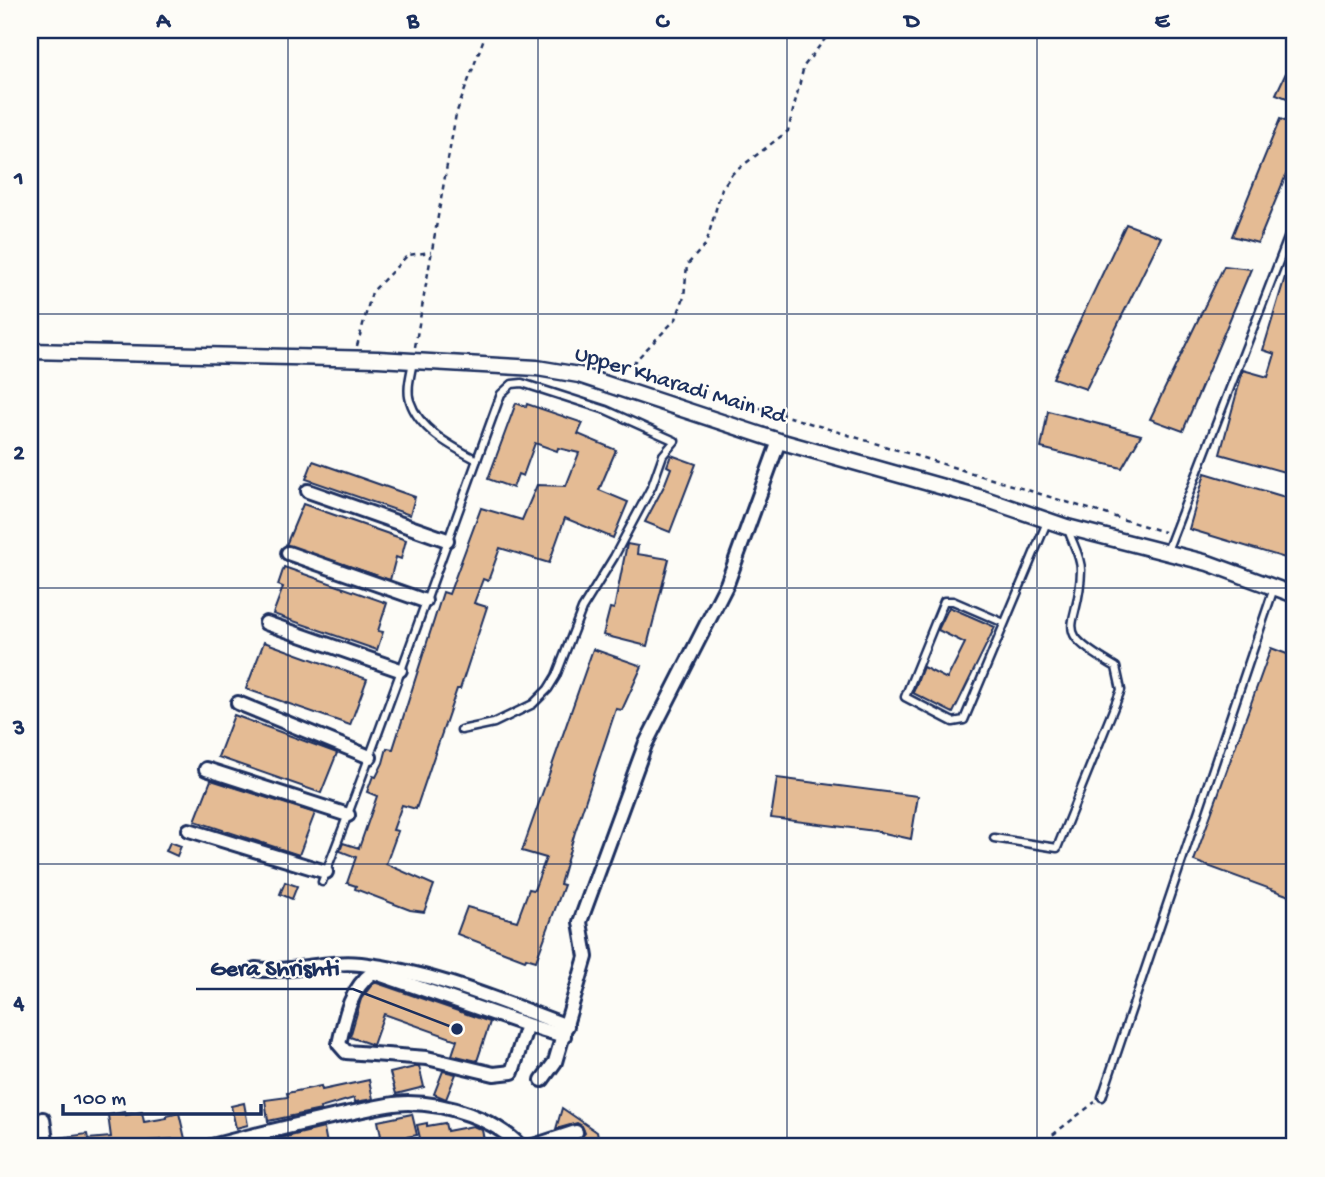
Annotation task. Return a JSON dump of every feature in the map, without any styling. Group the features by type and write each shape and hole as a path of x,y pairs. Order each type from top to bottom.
{"street":[{"name":"Upper Kharadi Main Rd","path":"30,351 413,361 537,368 579,375 779,441 1068,527 1167,552 1295,595"},
{"path":"542,1080 555,1062 586,957 580,922 604,856 645,746 727,584 779,441"},
{"path":"308,491 447,540"},
{"path":"288,553 425,601"},
{"path":"266,623 400,670"},
{"path":"238,703 370,757"},
{"path":"206,769 348,815"},
{"path":"189,830 325,877"},
{"path":"255,969 278,972 322,964 360,964 436,977 565,1031"},
{"path":"527,1025 512,1072 494,1074 426,1058 346,1052 339,1044 359,982 373,972 527,1025 565,1031"},
{"path":"208,1147 308,1122 408,1103 442,1107 486,1122 507,1133 521,1147"},
{"path":"43,1119 47,1147"},
{"path":"530,1147 576,1132"}],"lane":[{"path":"1167,552 1295,220"},
{"path":"413,361 410,401 419,417 446,442 477,460"},
{"path":"325,877 501,394 512,384 522,383 606,410 674,441 663,455 652,486 614,557 582,609 556,676 548,689 533,704 494,723 460,730"},
{"path":"1004,623 953,601 944,601 905,697 953,722 964,720 1047,520"},
{"path":"994,838 1057,848 1121,690 1116,667 1081,647 1074,638 1073,615 1081,573 1068,527"},
{"path":"1102,1097 1275,588"}],"path":[{"path":"413,361 456,114 487,30"},
{"path":"832,30 804,66 788,131 733,173 722,188 706,244 687,265 684,298 676,319 633,363 640,371 1173,535"},
{"path":"354,359 372,292 408,255 432,251"},
{"path":"1037,1147 1102,1097"}],"building":[{"path":"1295,54 1295,101 1276,94"},
{"path":"1280,119 1295,125 1295,153 1258,243 1232,236"},
{"path":"1126,224 1161,237 1086,389 1053,378"},
{"path":"1224,266 1251,269 1183,431 1150,419"},
{"path":"1285,277 1295,280 1295,475 1220,454 1243,370 1268,377 1275,354 1263,350"},
{"path":"516,403 526,407 527,404 583,423 578,434 616,450 599,490 628,502 613,538 565,518 549,563 500,548 488,581 483,579 474,603 487,607 460,689 457,689 416,809 402,805 393,830 398,831 386,864 434,885 424,912 410,910 355,889 356,886 347,883 356,857 340,851 343,843 359,848 377,796 367,792 373,776 376,777 383,763 387,748 393,749 443,592 449,594 481,508 522,520 537,485 566,486 579,453 558,448 557,451 535,443 523,476 518,474 513,488 488,479"},
{"path":"1048,411 1141,435 1122,468 1041,448"},
{"path":"671,455 696,464 670,532 645,522 671,468 667,466"},
{"path":"313,461 415,497 410,515 306,479"},
{"path":"1205,473 1295,500 1295,561 1189,529"},
{"path":"303,504 406,540 401,559 396,557 390,580 286,545"},
{"path":"627,544 638,546 637,554 669,559 647,646 603,635 610,608 614,609"},
{"path":"284,567 387,603 378,631 383,632 377,650 273,614 283,587 278,585"},
{"path":"949,607 995,627 953,713 913,693 923,667 947,679 965,643 938,630"},
{"path":"264,642 367,679 350,725 246,689"},
{"path":"1271,648 1295,657 1295,898 1194,861"},
{"path":"593,649 642,666 622,710 616,709 575,832 560,884 564,885 536,961 525,960 457,934 467,907 517,921 529,889 534,890 546,858 522,851"},
{"path":"234,715 337,753 321,793 218,757"},
{"path":"777,778 918,796 911,839 875,831 771,818"},
{"path":"211,780 315,813 299,855 195,821"},
{"path":"170,842 181,846 177,856 166,851"},
{"path":"285,882 297,886 292,899 280,894"},
{"path":"374,982 490,1022 477,1061 452,1055 457,1040 384,1014 373,1045 350,1037 361,999"},
{"path":"419,1066 424,1087 396,1094 390,1073"},
{"path":"443,1071 456,1074 446,1099 434,1094"},
{"path":"369,1080 373,1099 355,1102 354,1098 320,1108 321,1110 268,1121 265,1100 288,1097 287,1093 321,1086 322,1090"},
{"path":"244,1103 248,1125 236,1128 231,1106"},
{"path":"562,1108 597,1132 600,1147 559,1147 579,1140 585,1133 577,1123 556,1129"},
{"path":"125,1112 126,1115 142,1112 144,1122 179,1113 186,1143 174,1146 172,1139 148,1141 149,1147 58,1147 57,1138 87,1134 88,1139 111,1137 108,1115"},
{"path":"412,1114 417,1135 396,1139 398,1147 353,1147 352,1143 381,1136 378,1121"},
{"path":"427,1123 427,1126 445,1123 447,1131 473,1126 482,1130 484,1140 448,1147 422,1147 417,1125"},
{"path":"324,1128 327,1144 274,1147 273,1140"}],"place":[{"name":"Gera Shrishti","path":"457,1029"}]}
